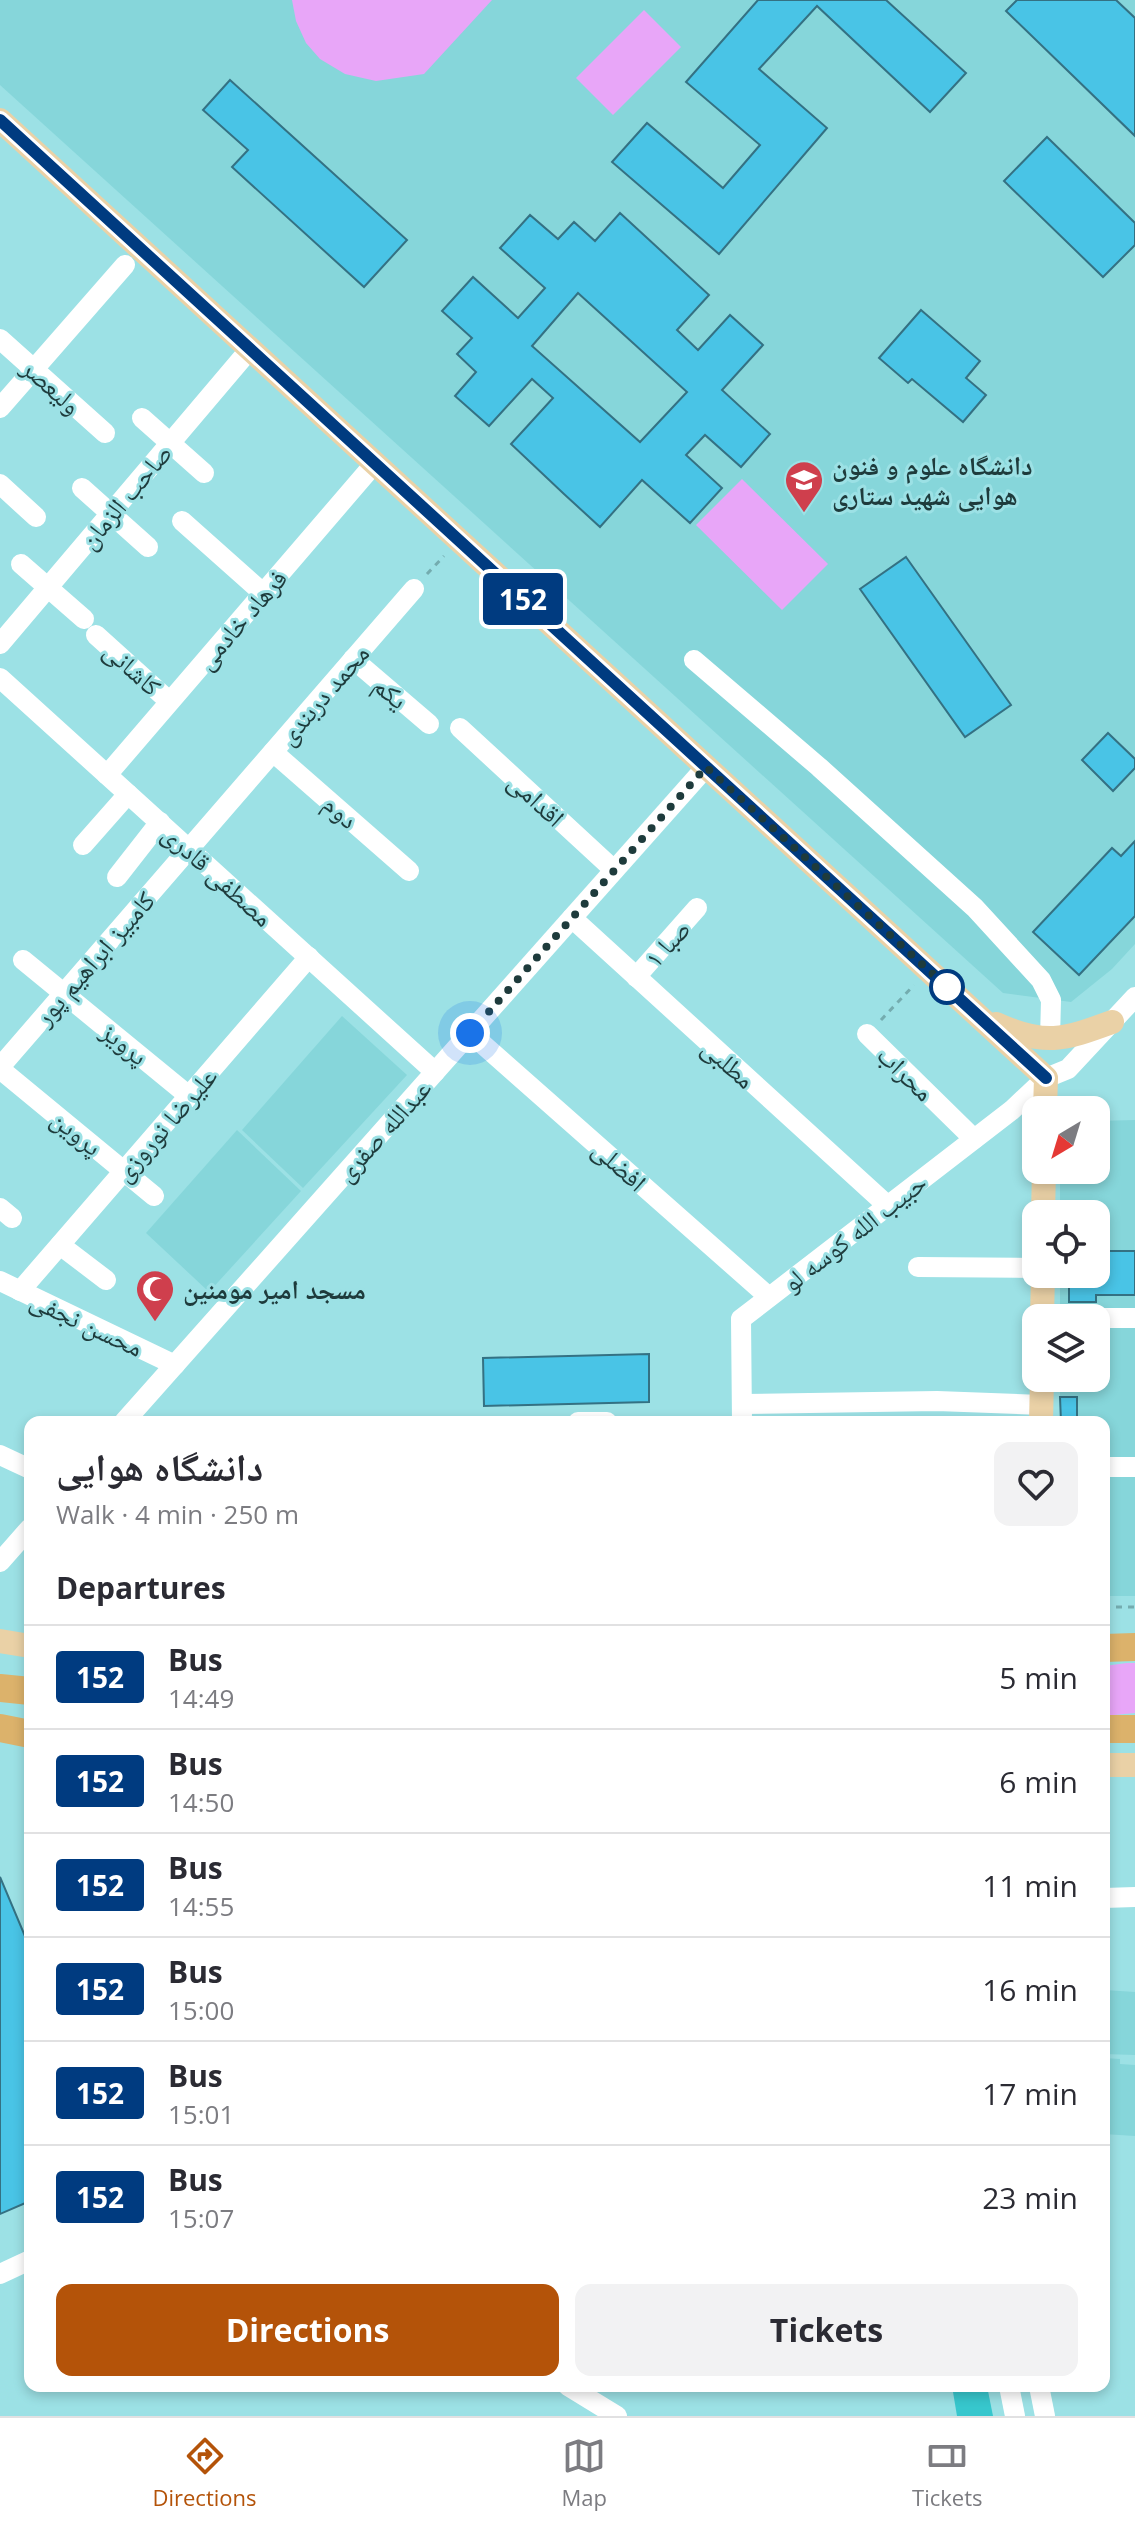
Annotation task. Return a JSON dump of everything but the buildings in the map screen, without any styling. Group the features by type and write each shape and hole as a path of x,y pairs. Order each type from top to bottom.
{"highway":[{"path":"1110,1648 1135,1647"},
{"path":"0,1688 24,1690"},
{"path":"0,1728 24,1733"},
{"path":"1110,1729 1135,1729"}],"main road":[{"path":"0,120 1046,1078 1045,1096"},
{"path":"980,1017 1023,1036 1050,1039 1072,1037 1112,1022"},
{"path":"1041,1414 1042,1392"},
{"path":"0,1641 24,1645"},
{"path":"1110,1765 1135,1765"}],"street":[{"path":"0,408 125,265"},
{"name":"ولیعصر","path":"0,339 105,433"},
{"name":"صاحب الزمان","path":"0,644 250,349"},
{"path":"142,418 204,473"},
{"name":"فرهاد خادمی","path":"107,775 375,463"},
{"path":"0,484 36,517"},
{"path":"82,488 148,547"},
{"path":"182,521 264,594"},
{"path":"21,564 47,588"},
{"name":"کاشانی","path":"47,588 169,701"},
{"name":"محمد دربندی","path":"189,849 414,589"},
{"name":"یکم","path":"353,659 429,724"},
{"path":"694,660 819,767 975,908 1041,980 1051,1000 1050,1039"},
{"name":"مصطفی قادری","path":"0,678 435,1072"},
{"name":"اقدامی","path":"460,728 614,870"},
{"name":"دوم","path":"273,752 409,871"},
{"name":"عبدالله صفری","path":"129,1416 706,767"},
{"path":"83,845 128,794"},
{"path":"117,877 160,822"},
{"name":"کامبیز ابراهیم پور","path":"0,1068 189,849"},
{"name":"صبا ۱","path":"636,977 697,908"},
{"name":"مطلبی","path":"572,918 888,1206"},
{"name":"علیرضا نوروزی","path":"20,1291 309,957"},
{"name":"پرویز","path":"23,960 189,1096"},
{"name":"حبیب الله کوسه لو","path":"742,1413 741,1319 1012,1110 1046,1078 1068,1069 1135,997"},
{"name":"افضلی","path":"470,1033 769,1297"},
{"name":"محراب","path":"867,1034 974,1139"},
{"name":"پروین","path":"0,1068 154,1196"},
{"path":"60,1245 106,1280"},
{"path":"918,1267 1022,1268"},
{"name":"محسن نجفی","path":"0,1281 175,1365"},
{"path":"1110,1318 1135,1318"},
{"path":"742,1413 937,1401 1041,1414"},
{"path":"0,1455 24,1466"},
{"path":"1110,1467 1135,1467"},
{"path":"0,1562 24,1535"},
{"path":"1110,1898 1135,1897"},
{"path":"0,2274 24,2263"},
{"path":"578,2392 617,2416"},
{"path":"1010,2392 1015,2416"},
{"path":"1040,2392 1045,2416"}],"path":[{"path":"414,589 458,540"},
{"name":"محراب","path":"867,1034 928,970"},
{"path":"1110,1607 1135,1607"}],"shaded area":[{"name":"دانشگاه علوم و فنون هوایی شهید ستاری","path":"0,0 1135,0 1135,944 1112,969 1071,1002 1003,993 0,85"},
{"path":"292,0 492,0 424,74 376,81 345,74 320,59 306,43 296,21"},
{"path":"644,10 681,47 613,115 576,78"},
{"path":"742,479 828,564 782,610 696,525"},
{"path":"342,1016 407,1075 303,1188 242,1130"},
{"path":"1135,1120 1135,1596 1110,1596 1110,1416 1060,1416 1060,1392 1110,1392 1110,1304 1060,1304 1060,1288 1110,1288 1110,1200 1060,1200 1060,1184 1110,1184 1110,1121"},
{"path":"237,1130 301,1191 209,1292 146,1233"},
{"path":"1135,1663 1135,1713 1110,1715 1110,1665"},
{"path":"1110,1990 1135,1992 1135,2055 1110,2054"},
{"path":"1110,2058 1120,2059 1120,2064 1135,2065 1135,2136 1110,2134"},
{"path":"953,2392 988,2392 993,2416 957,2416"}],"bus line":[{"name":"152","path":"0,120 1046,1078"}],"place":[{"name":"دانشگاه علوم و فنون هوایی شهید ستاری","path":"804,514"},
{"name":"مسجد امیر مومنین","path":"155,1323"}],"route":[{"path":"470,1033 706,767 947,987"}]}
